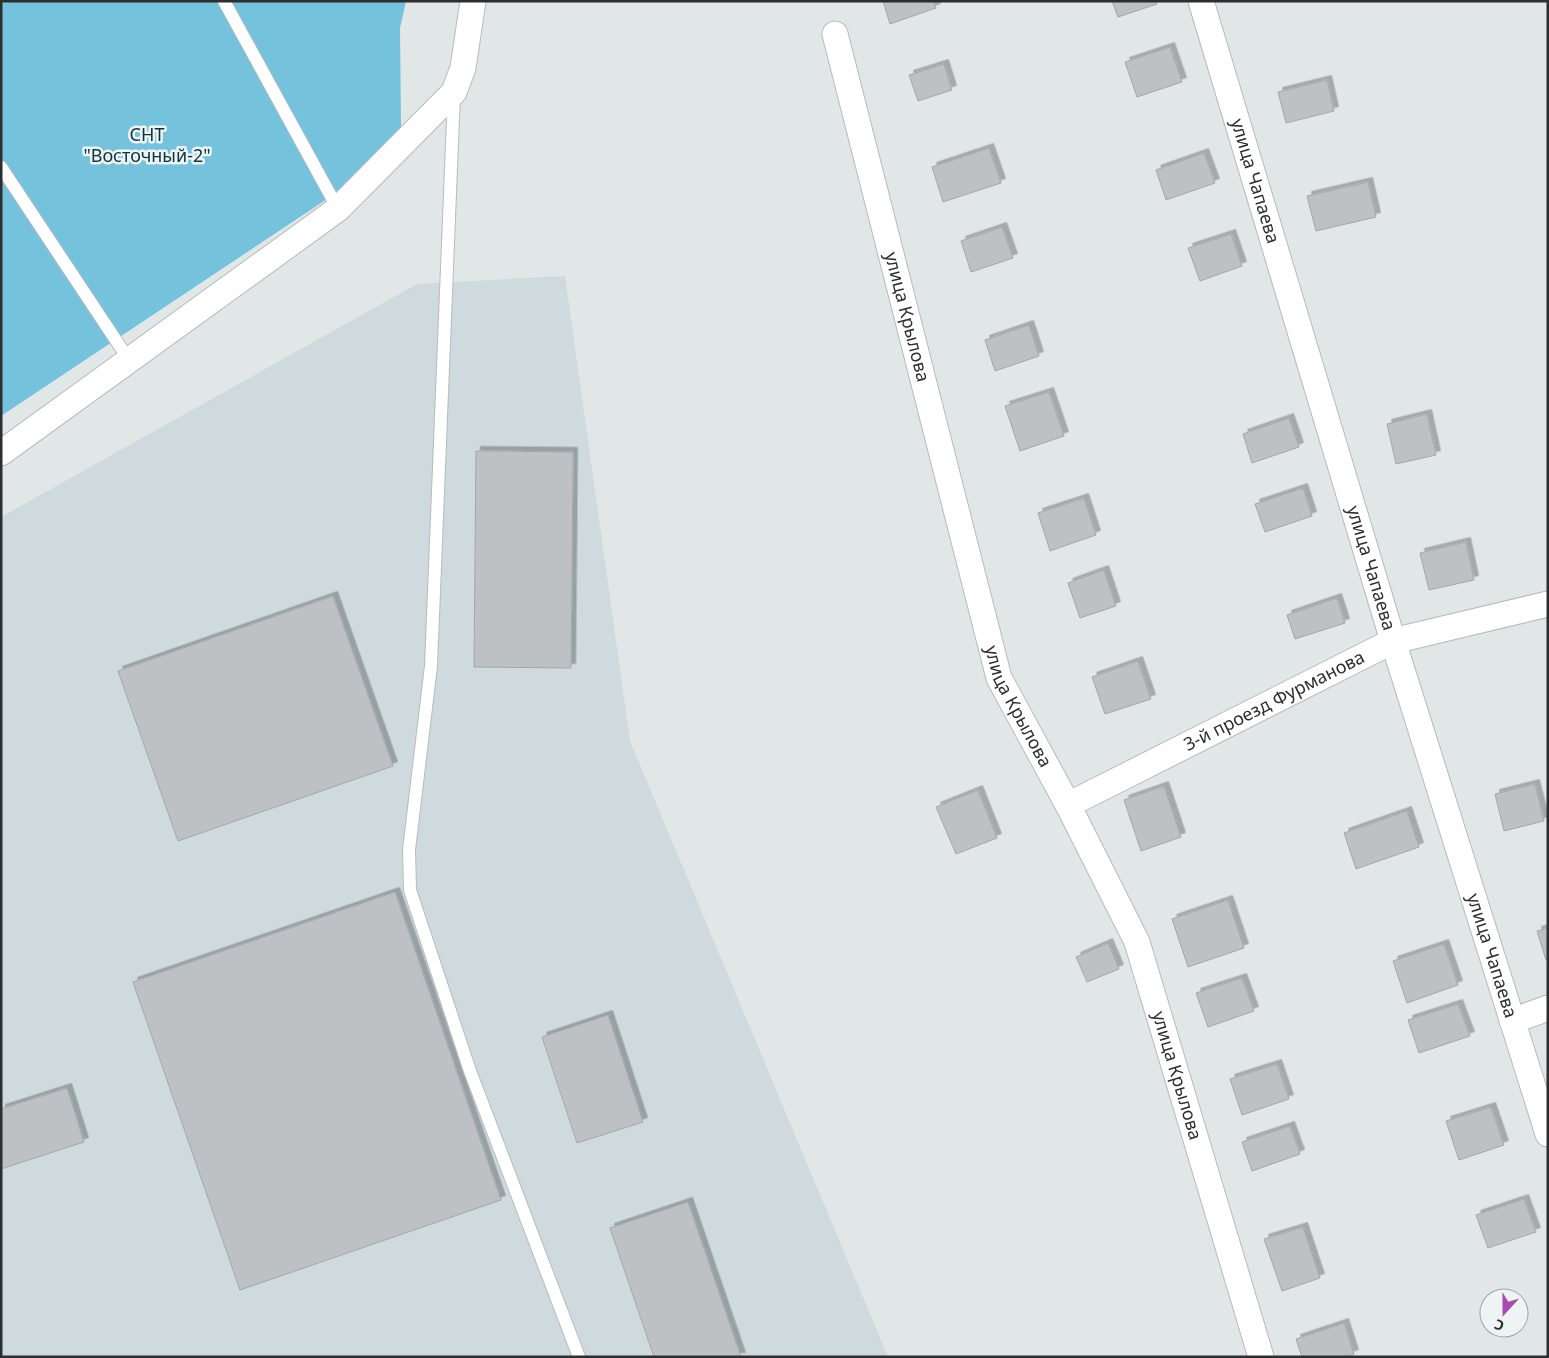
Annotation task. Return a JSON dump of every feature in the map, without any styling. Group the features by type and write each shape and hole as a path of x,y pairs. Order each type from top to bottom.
{"street":[{"path":"1,453 338,209 454,92 463,68 473,1"},
{"name":"улица Чапаева","path":"1201,1 1393,641 1548,1134"},
{"name":"улица Крылова","path":"835,34 999,678 1068,805 1137,942 1261,1357"},
{"name":"3-й проезд Фурманова","path":"1068,805 1393,641 1548,604"},
{"path":"1512,1021 1548,1008"}],"lane":[{"path":"224,1 338,209"},
{"path":"454,92 431,666 409,850 410,890 470,1071 579,1357"},
{"path":"1,167 129,360"}],"shaded area":[{"path":"565,276 630,741 888,1357 1,1357 1,517 417,284"}],"green space":[{"name":"СНТ \"Восточный-2\"","path":"1,1 406,1 400,28 401,128 357,179 1,416"}],"building":[{"path":"883,1 933,1 936,8 890,24"},
{"path":"1112,1 1156,1 1157,4 1118,17"},
{"path":"1170,47 1182,82 1137,97 1125,62"},
{"path":"944,64 952,90 918,101 909,75"},
{"path":"1327,80 1334,111 1286,123 1278,92"},
{"path":"989,148 1001,183 943,202 932,167"},
{"path":"1204,153 1215,183 1166,200 1156,170"},
{"path":"1368,182 1376,217 1316,231 1307,196"},
{"path":"1002,227 1013,258 971,272 961,241"},
{"path":"1231,234 1242,266 1200,281 1188,248"},
{"path":"1029,325 1039,356 995,371 985,340"},
{"path":"1049,392 1064,436 1020,451 1005,406"},
{"path":"1427,414 1436,455 1396,464 1387,424"},
{"path":"1289,418 1299,447 1252,463 1243,434"},
{"path":"476,451 573,452 571,668 474,667"},
{"path":"1303,488 1312,516 1265,532 1255,504"},
{"path":"1084,498 1096,535 1050,551 1038,513"},
{"path":"1466,542 1474,580 1429,590 1420,553"},
{"path":"1104,570 1116,606 1080,618 1068,583"},
{"path":"333,596 393,766 178,841 118,671"},
{"path":"1337,598 1345,623 1295,639 1287,615"},
{"path":"1138,661 1151,699 1105,714 1092,677"},
{"path":"1535,784 1544,821 1504,831 1495,794"},
{"path":"1164,786 1181,837 1141,851 1124,800"},
{"path":"978,790 997,838 956,854 936,807"},
{"path":"1407,811 1419,847 1356,869 1344,833"},
{"path":"395,892 501,1200 240,1290 133,982"},
{"path":"1228,900 1244,948 1188,967 1172,919"},
{"path":"1548,928 1548,959 1546,960 1537,931"},
{"path":"1108,943 1119,969 1087,982 1076,957"},
{"path":"1444,944 1458,985 1407,1003 1393,961"},
{"path":"1242,978 1254,1011 1208,1027 1196,993"},
{"path":"1458,1004 1470,1036 1419,1053 1408,1020"},
{"path":"608,1015 643,1122 577,1143 542,1037"},
{"path":"1277,1064 1289,1099 1242,1115 1230,1079"},
{"path":"67,1088 84,1142 1,1169 1,1109"},
{"path":"1491,1107 1504,1145 1459,1160 1446,1121"},
{"path":"1290,1126 1300,1154 1252,1171 1242,1142"},
{"path":"1524,1199 1536,1232 1488,1248 1476,1215"},
{"path":"688,1202 741,1357 654,1357 610,1228"},
{"path":"1303,1227 1320,1278 1282,1291 1264,1239"},
{"path":"1344,1323 1354,1354 1346,1357 1302,1357 1296,1339"}]}
